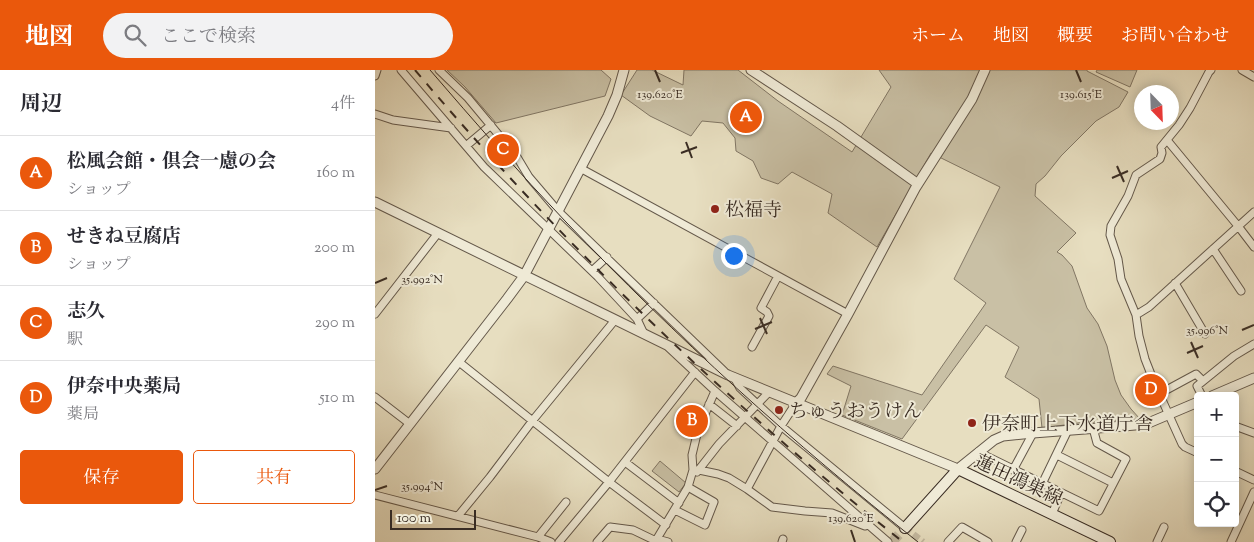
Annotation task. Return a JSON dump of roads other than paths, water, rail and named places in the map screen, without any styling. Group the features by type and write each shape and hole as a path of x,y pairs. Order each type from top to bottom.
{"main road":[{"name":"蓮田鴻巣線","path":"905,528 958,469 1108,542"}],"street":[{"path":"375,76 377,70"},
{"path":"401,70 484,167 592,271 637,320 644,334"},
{"path":"439,70 468,98 491,125 517,158 529,177 558,211 781,426 905,528"},
{"path":"375,469 524,276 608,116 617,96 624,70"},
{"path":"751,70 837,126 918,184"},
{"path":"747,489 781,426 801,398 918,184 972,99 985,70"},
{"path":"1244,70 1254,77"},
{"path":"1194,451 1182,444 1145,359 1136,315 1121,279 1118,259 1111,235 1111,226 1128,196 1136,175 1160,159 1161,147 1190,108 1207,71"},
{"path":"375,114 393,120 451,128"},
{"path":"466,146 491,125"},
{"path":"1167,140 1239,226 1254,247"},
{"path":"581,168 848,314"},
{"path":"375,202 731,376 958,469 994,440 1003,436 1146,424 1194,404"},
{"path":"1136,315 1149,307 1254,212"},
{"path":"375,314 438,233"},
{"path":"1213,249 1241,291"},
{"path":"592,271 607,257"},
{"path":"752,347 769,316 761,308 778,276"},
{"path":"1175,283 1205,334"},
{"path":"637,320 654,303"},
{"path":"458,516 615,320"},
{"path":"663,343 871,529 888,542"},
{"path":"1200,392 1197,386 1234,356 1254,344"},
{"path":"459,362 666,525"},
{"path":"559,542 625,462 695,372"},
{"path":"1159,394 1196,374 1203,381"},
{"path":"1221,392 1254,378"},
{"path":"695,473 692,455 698,430 715,390"},
{"path":"656,541 695,473 719,444 769,392"},
{"path":"375,396 411,424"},
{"path":"709,404 737,426"},
{"path":"1239,427 1254,433"},
{"path":"978,452 1099,511 1126,458 1097,443 1093,428"},
{"path":"1042,484 1068,430"},
{"path":"1013,470 1033,432"},
{"path":"1057,455 1113,483"},
{"path":"625,462 677,507 705,525 714,502 688,487"},
{"path":"695,473 718,474 729,478 771,507 832,512 871,529"},
{"path":"1239,473 1254,480"},
{"path":"1232,542 1254,492"},
{"path":"1051,514 1061,493"},
{"path":"375,495 551,542"},
{"path":"538,537 566,502"},
{"path":"597,542 610,527 633,530 656,541 668,542"},
{"path":"1157,542 1164,527"},
{"path":"948,542 962,528 988,542"},
{"path":"1016,542 1022,530"}],"tunnel":[{"path":"905,528 923,542"},
{"path":"892,542 905,528"}],"tram line":[{"path":"430,70 548,203 650,307 781,428 871,505 918,542"}],"railway":[{"path":"415,70 528,197 647,318 772,433 903,542"}],"place":[{"name":"松風会館・倶会一慮の会","path":"746,117"},
{"name":"志久","path":"503,150"},
{"name":"松福寺","path":"715,209"},
{"name":"伊奈中央薬局","path":"1151,390"},
{"name":"ちゅうおうけん","path":"779,410"},
{"name":"せきね豆腐店","path":"692,421"},
{"name":"伊奈町上下水道庁舎","path":"972,423"}]}
